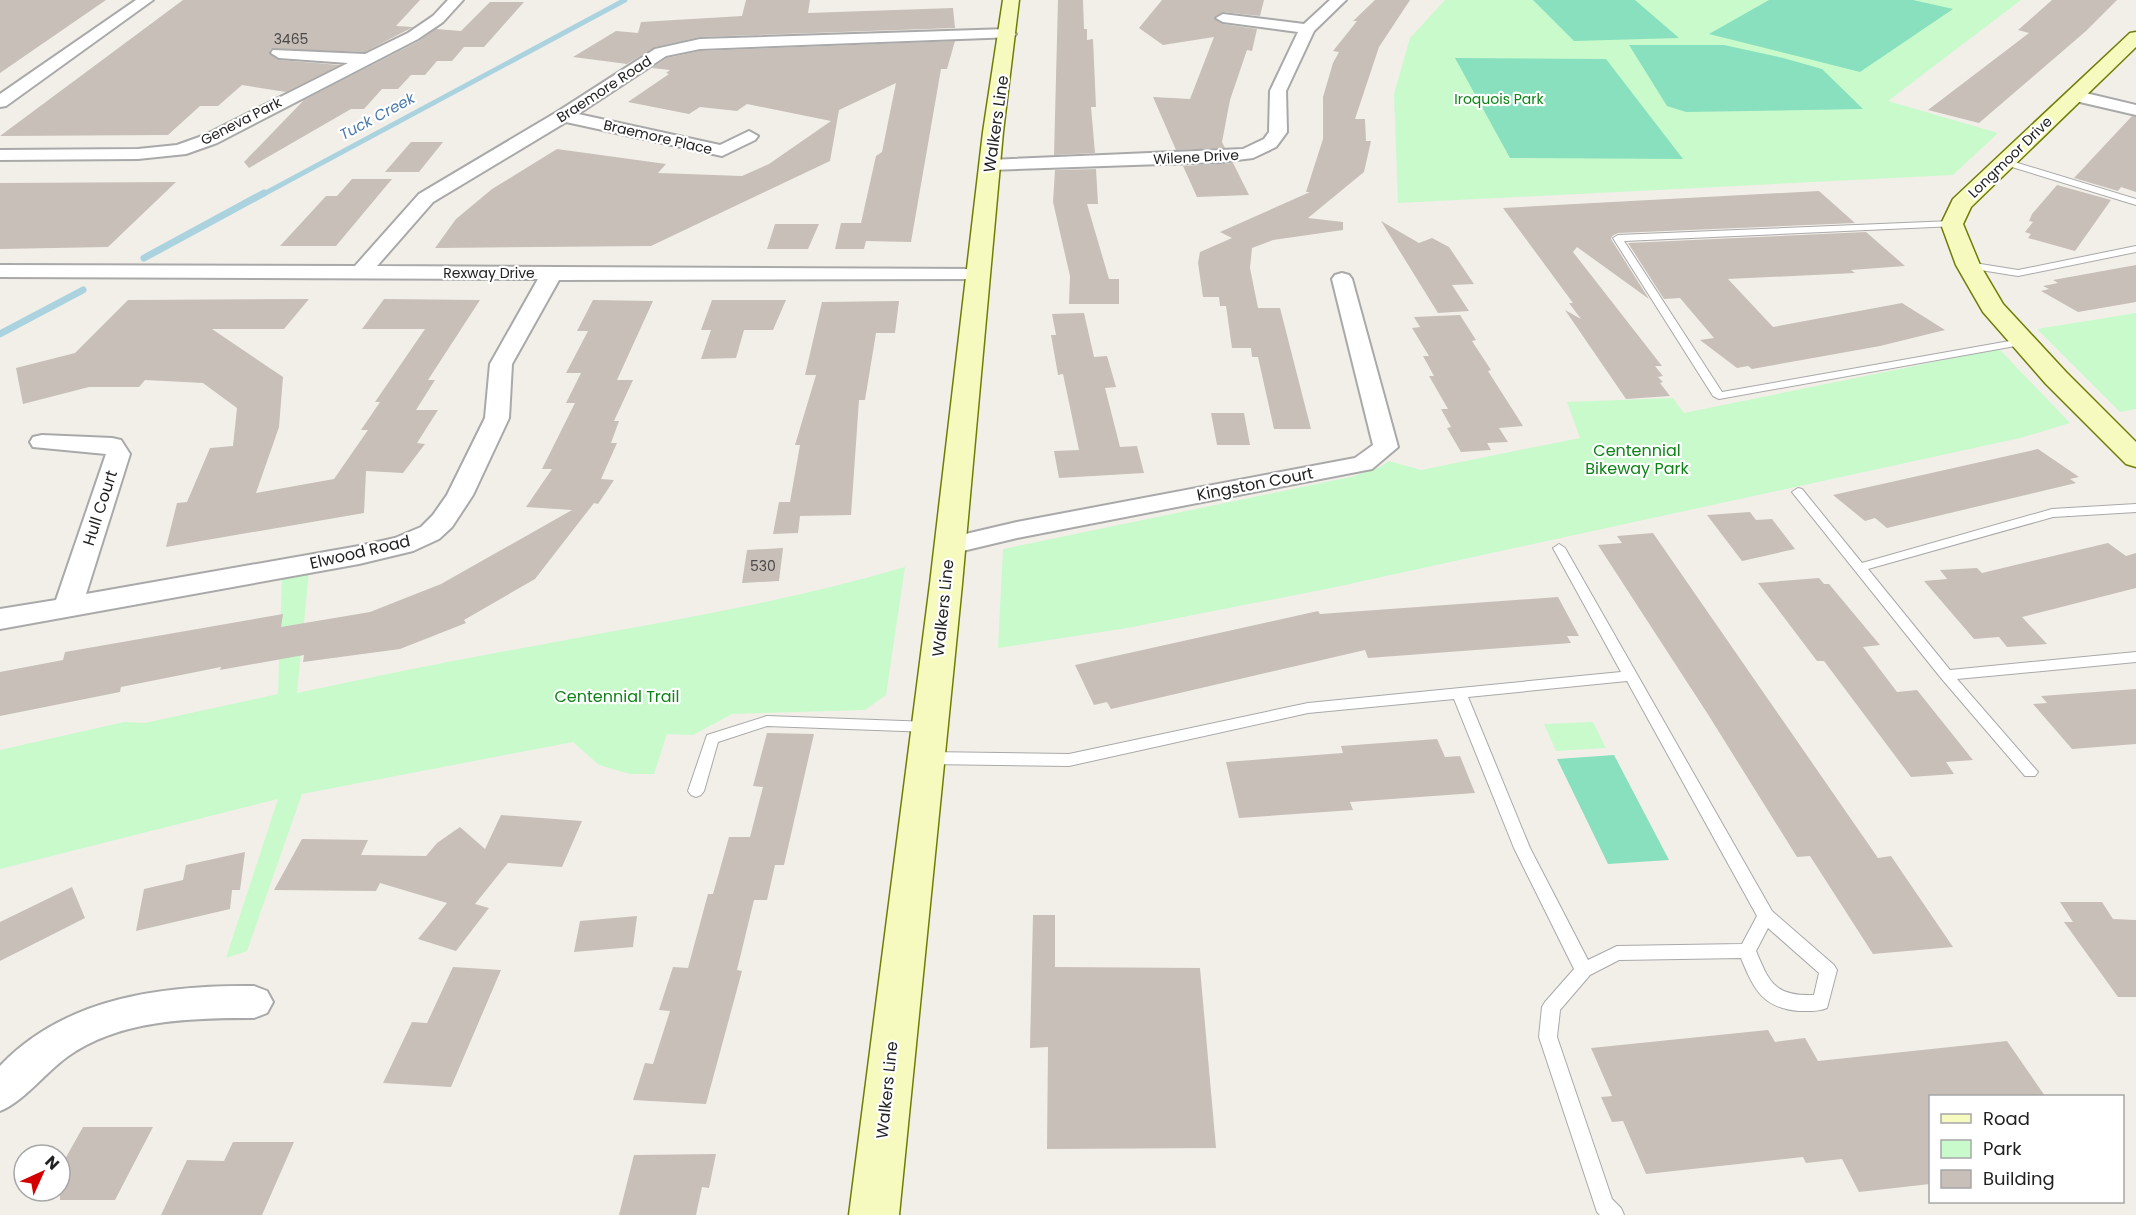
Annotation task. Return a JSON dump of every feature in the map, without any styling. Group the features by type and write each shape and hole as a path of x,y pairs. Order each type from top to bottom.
{"main road":[{"name":"Walkers Line","path":"874,1215 950,546 977,275 1011,0"},
{"name":"Longmoor Drive","path":"1952,224 1961,204 2136,37"},
{"path":"1952,224 1968,265 1992,307 2021,342 2136,458"}],"street":[{"path":"0,102 146,0"},
{"name":"Geneva Park","path":"0,155 138,154 180,150 211,139 413,36 438,19 456,0"},
{"name":"Wilene Drive","path":"990,165 1247,154 1270,143 1278,132 1278,91 1307,29 1339,0"},
{"path":"1223,18 1307,29"},
{"name":"Braemore Road","path":"361,272 426,198 563,116 662,51 681,46 1008,34"},
{"path":"279,53 364,59"},
{"path":"2073,95 2136,110"},
{"name":"Braemore Place","path":"563,116 722,151 749,136"},
{"name":"Rexway Drive","path":"0,271 977,275"},
{"name":"Elwood Road","path":"0,619 68,605 359,555 403,545 429,533 443,521 460,495 497,418 501,364 552,273"},
{"name":"Kingston Court","path":"950,546 1017,530 1363,464 1386,447 1342,279"},
{"name":"Hull Court","path":"42,442 112,444 118,454 68,605"},
{"path":"0,1093 36,1056 81,1029 146,1009 210,1001 254,1002"}],"lane":[{"path":"2005,162 2136,202"},
{"path":"1952,224 1618,238 1719,396 2021,342"},
{"path":"1968,265 2019,273 2136,249"},
{"path":"1798,492 1946,675 2030,772"},
{"path":"1858,568 2052,513 2136,508"},
{"path":"1559,548 1628,676 1766,916 1828,970 1821,1003 1789,1004 1762,987 1746,951"},
{"path":"1946,675 2136,657"},
{"path":"696,791 712,739 767,720 1069,760 1308,708 1628,676"},
{"path":"1459,694 1521,848 1584,970"},
{"path":"1746,951 1766,916"},
{"path":"1614,1215 1604,1205 1548,1037 1551,1007 1584,970 1617,952 1746,951"}],"green space":[{"name":"Iroquois Park","path":"1445,0 2021,0 1888,101 1998,133 1953,175 1398,203 1394,94 1410,38"},
{"path":"1533,0 1635,0 1679,38 1574,41"},
{"path":"1769,0 1913,0 1953,9 1860,72 1709,34"},
{"path":"1629,45 1724,45 1783,58 1822,69 1863,109 1686,112 1667,106"},
{"path":"1455,58 1606,59 1683,159 1510,158"},
{"path":"2136,313 2136,409 2120,412 2037,329"},
{"name":"Centennial Bikeway Park","path":"2000,350 2070,423 2020,438 1331,588 1127,628 998,648 1003,549 1355,476 1380,467 1389,461 1421,470 1580,438 1567,402 1673,398 1684,413"},
{"name":"Centennial Trail","path":"905,567 886,695 865,710 732,714 693,735 667,734 654,774 630,774 599,765 573,742 302,794 247,951 226,958 278,799 0,869 0,750 124,722 145,723 278,694 282,578 309,572 297,693 759,603"},
{"path":"1593,722 1606,748 1556,751 1544,724"},
{"path":"1614,755 1669,860 1608,864 1557,759"}],"building":[{"path":"0,0 106,0 0,73"},
{"path":"183,0 420,0 396,26 413,27 365,52 271,49 269,53 279,60 340,65 286,92 242,85 218,106 200,106 168,135 0,136"},
{"path":"746,0 810,0 808,13 953,8 955,28 700,37 655,47 627,64 573,57 616,31 638,33 641,22 742,16"},
{"path":"1058,0 1083,0 1084,29 1087,29 1087,40 1093,39 1096,107 1091,107 1095,153 1054,155"},
{"path":"1162,0 1264,0 1260,16 1223,12 1214,17 1223,24 1257,29 1252,51 1247,50 1230,100 1222,142 1225,148 1176,150 1153,97 1190,99 1214,37 1163,45 1139,28"},
{"path":"1375,0 1410,0 1379,47 1355,119 1365,119 1366,141 1371,141 1364,172 1308,218 1343,222 1343,230 1273,240 1252,248 1250,268 1258,308 1280,308 1311,429 1274,429 1258,357 1252,357 1251,348 1232,348 1226,306 1220,306 1219,297 1203,297 1198,263 1200,252 1232,238 1220,232 1310,192 1306,192 1323,139 1323,97 1333,63 1339,52 1333,51 1357,21 1353,21"},
{"path":"2052,0 2117,0 2086,31 1979,123 1928,110 2029,33 2018,30"},
{"path":"490,2 524,2 484,47 464,47 452,61 437,61 425,75 411,75 398,89 382,89 364,109 351,109 249,168 244,162 304,100 419,41 436,29 461,31"},
{"path":"955,41 947,69 941,69 911,242 866,241 864,249 835,249 841,223 861,223 876,156 882,152 896,83 839,110 830,161 651,246 435,248 456,219 492,189 557,149 666,164 658,173 742,176 769,164 831,121 747,104 737,111 700,107 689,114 628,102 669,74 666,73 670,70 652,68 667,58 700,51"},
{"path":"2132,116 2136,117 2136,192 2121,187 2118,191 2074,178"},
{"path":"411,142 443,142 419,172 385,172"},
{"path":"1233,163 1249,195 1197,197 1183,166"},
{"path":"1096,169 1098,204 1087,204 1109,279 1119,279 1119,304 1069,304 1070,276 1053,202 1055,170"},
{"path":"352,179 392,179 336,246 280,246 326,196 337,196"},
{"path":"176,182 108,247 0,249 0,183"},
{"path":"2057,185 2111,200 2075,251 2028,238 2031,234 2025,232 2033,222 2029,221 2032,214"},
{"path":"1819,191 1855,223 1618,233 1612,236 1611,239 1649,299 1577,247 1573,252 1662,366 1655,366 1663,376 1658,377 1663,382 1660,383 1670,396 1626,399 1565,310 1581,319 1569,303 1573,303 1503,208"},
{"path":"1381,221 1419,243 1432,238 1449,247 1474,284 1452,285 1469,311 1438,313"},
{"path":"775,224 819,224 808,249 767,249"},
{"path":"1866,232 1905,266 1851,270 1855,273 1728,279 1773,327 1902,303 1945,330 1880,346 1752,369 1748,366 1737,368 1700,340 1714,338 1680,298 1664,299 1628,243"},
{"path":"2136,265 2136,302 2078,312 2041,291 2049,289 2043,286 2058,283 2053,280"},
{"path":"309,299 284,329 212,329 283,377 279,427 256,493 334,479 368,430 361,430 380,402 375,402 425,329 362,329 384,299 480,300 428,380 435,380 416,410 438,410 417,443 425,444 403,473 366,471 364,513 166,547 177,503 187,502 210,448 233,446 237,408 203,383 145,380 139,387 89,387 23,404 16,368 75,353 128,300"},
{"path":"593,300 653,301 617,380 633,380 614,421 619,421 611,443 617,443 601,479 614,480 598,504 594,503 535,579 464,620 466,623 400,649 303,662 304,655 220,670 221,667 121,687 120,692 0,716 0,672 63,660 65,652 283,614 281,627 370,612 441,584 572,510 526,507 552,469 542,469 575,403 566,403 581,373 566,373 588,331 577,331"},
{"path":"712,300 786,300 773,330 744,330 736,358 701,359 711,330 701,330"},
{"path":"899,301 895,333 876,333 865,400 859,400 851,515 800,516 798,533 773,534 779,502 790,502 800,445 795,445 816,375 805,375 822,302"},
{"path":"1084,313 1094,357 1107,356 1116,387 1105,388 1120,447 1137,446 1144,473 1059,478 1054,451 1079,450 1063,374 1058,375 1051,335 1056,335 1052,314"},
{"path":"1460,315 1476,340 1472,341 1491,370 1488,371 1523,426 1499,428 1508,442 1487,443 1491,450 1461,452 1447,428 1451,427 1441,409 1448,409 1429,376 1434,376 1423,356 1429,356 1412,328 1420,327 1414,317"},
{"path":"1211,413 1244,413 1250,445 1217,445"},
{"path":"2038,449 2079,477 2070,479 2076,483 1887,528 1875,518 1865,521 1833,495"},
{"path":"1750,512 1756,520 1772,519 1795,549 1742,561 1707,515"},
{"path":"1653,533 1878,858 1891,856 1953,947 1873,954 1810,856 1797,857 1598,545 1622,543 1617,536"},
{"path":"2108,543 2126,556 2136,553 2136,588 2022,617 2047,644 2007,647 1999,637 1974,639 1924,581 1947,579 1940,570 1977,568 1982,573"},
{"path":"783,548 779,581 742,583 747,550"},
{"path":"1819,578 1824,584 1829,584 1880,645 1863,647 1897,692 1917,690 1973,760 1946,762 1954,774 1911,777 1824,661 1817,661 1758,583"},
{"path":"1558,597 1579,636 1567,636 1571,643 1368,658 1365,650 1111,709 1107,702 1094,705 1075,665 1318,611 1320,614"},
{"path":"2136,689 2136,744 2072,749 2033,704 2047,703 2041,696"},
{"path":"767,733 814,734 784,865 775,865 767,900 754,900 737,970 742,971 706,1104 633,1100 645,1063 653,1064 670,1011 659,1010 673,967 688,968 708,894 713,894 729,837 750,837 763,787 753,786"},
{"path":"1437,739 1445,757 1460,756 1475,793 1350,802 1353,810 1239,818 1226,762 1343,753 1341,746"},
{"path":"501,815 582,821 562,867 508,863 475,904 489,908 456,951 418,939 447,903 380,883 376,891 274,890 302,839 368,840 361,855 426,856 437,843 460,827 485,849"},
{"path":"245,852 240,890 232,890 230,909 136,931 144,889 183,880 186,865"},
{"path":"72,887 85,918 0,961 0,922"},
{"path":"2060,902 2102,902 2113,919 2136,920 2136,997 2118,997 2064,922 2073,922"},
{"path":"1033,915 1055,915 1055,967 1200,968 1216,1148 1047,1149 1048,1047 1030,1048"},
{"path":"637,916 633,947 574,952 580,921"},
{"path":"453,967 501,970 451,1087 383,1083 412,1022 427,1023"},
{"path":"1768,1030 1775,1042 1805,1038 1818,1061 2007,1041 2044,1095 1929,1095 1929,1184 1859,1192 1842,1159 1806,1163 1803,1157 1646,1174 1623,1121 1612,1122 1601,1097 1612,1096 1591,1048"},
{"path":"83,1127 153,1127 115,1200 72,1200 72,1147"},
{"path":"233,1142 294,1142 262,1215 161,1215 187,1160 224,1161"},
{"path":"716,1154 709,1188 702,1187 696,1215 619,1215 634,1155"}],"waterway":[{"name":"Tuck Creek","path":"262,195 625,0"},
{"name":"Tuck Creek","path":"144,258 264,193"},
{"name":"Tuck Creek","path":"0,334 83,290"}]}
